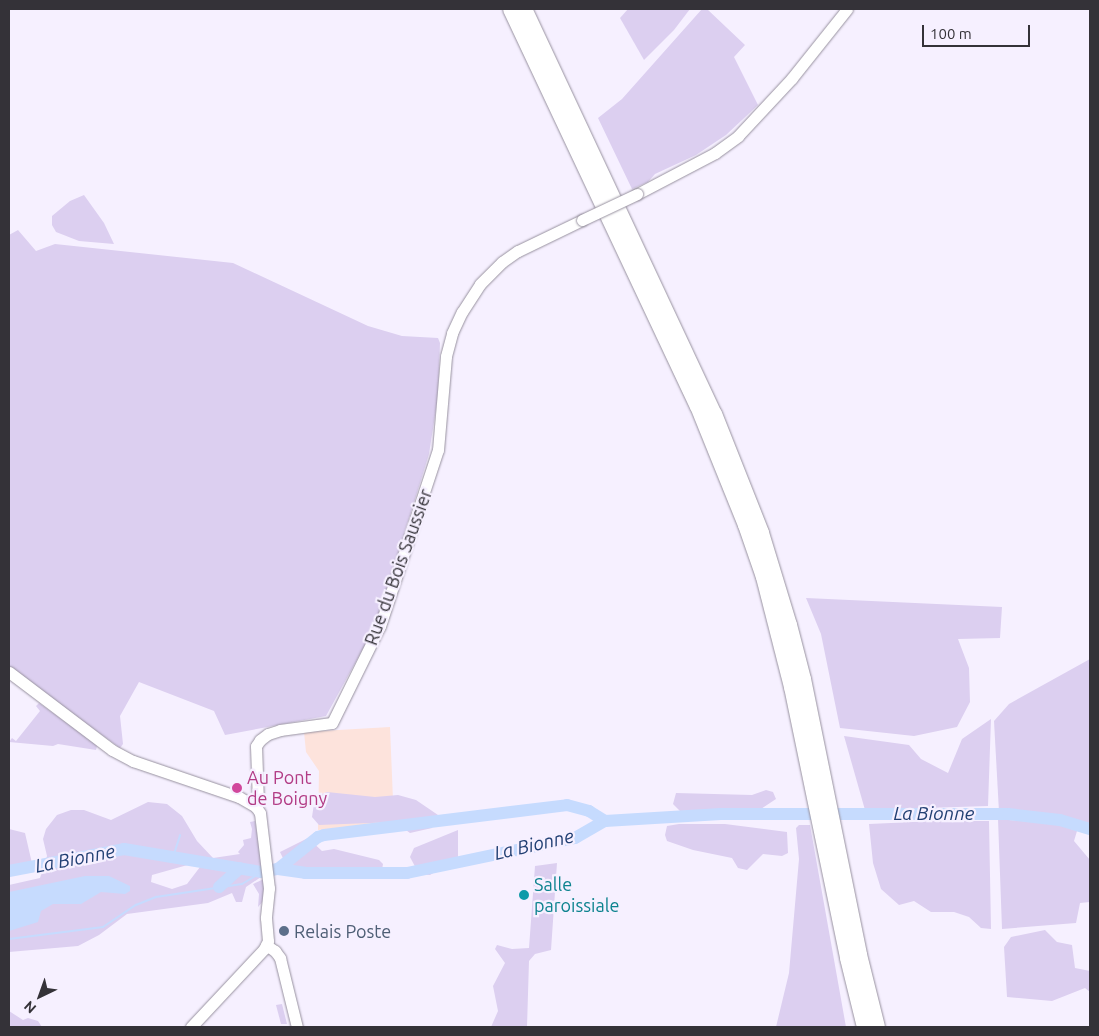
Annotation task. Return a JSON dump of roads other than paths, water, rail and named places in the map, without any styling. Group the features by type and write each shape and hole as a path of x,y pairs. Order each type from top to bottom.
{"highway":[{"path":"511,9 698,406 743,516 764,577 823,807"},
{"path":"524,9 714,414 761,533 790,625 823,807 855,965 865,1027"},
{"path":"855,965 877,1027"}],"street":[{"name":"Rue du Bois Saussier","path":"256,807 258,803 256,746 260,740 268,734 280,730 332,723 380,626 438,450 446,356 454,329 480,284 502,262 518,251 715,154 738,136 792,78 847,9"},
{"path":"9,672 112,750 133,761 230,794 256,807 262,822 268,878 266,945 191,1027"},
{"path":"266,945 278,954 284,968 297,1027"}],"water":[{"path":"85,876 109,876 130,886 130,891 125,894 101,892 81,904 53,904 41,911 38,922 9,931 9,892"}],"waterway":[{"path":"278,869 318,837 324,835 567,805 589,811 605,821"},
{"name":"La Bionne","path":"9,871 124,849 262,872 278,869 305,873 407,873 575,838 605,821 721,814 1008,814 1060,820 1090,829"},
{"path":"173,857 180,835"},
{"path":"219,887 240,868"},
{"path":"9,939 103,927 136,905 156,897 242,884 262,872"}],"place":[{"name":"Au Pont de Boigny","path":"237,788"},
{"name":"Salle paroissiale","path":"524,895"},
{"name":"Relais Poste","path":"284,931"}]}
